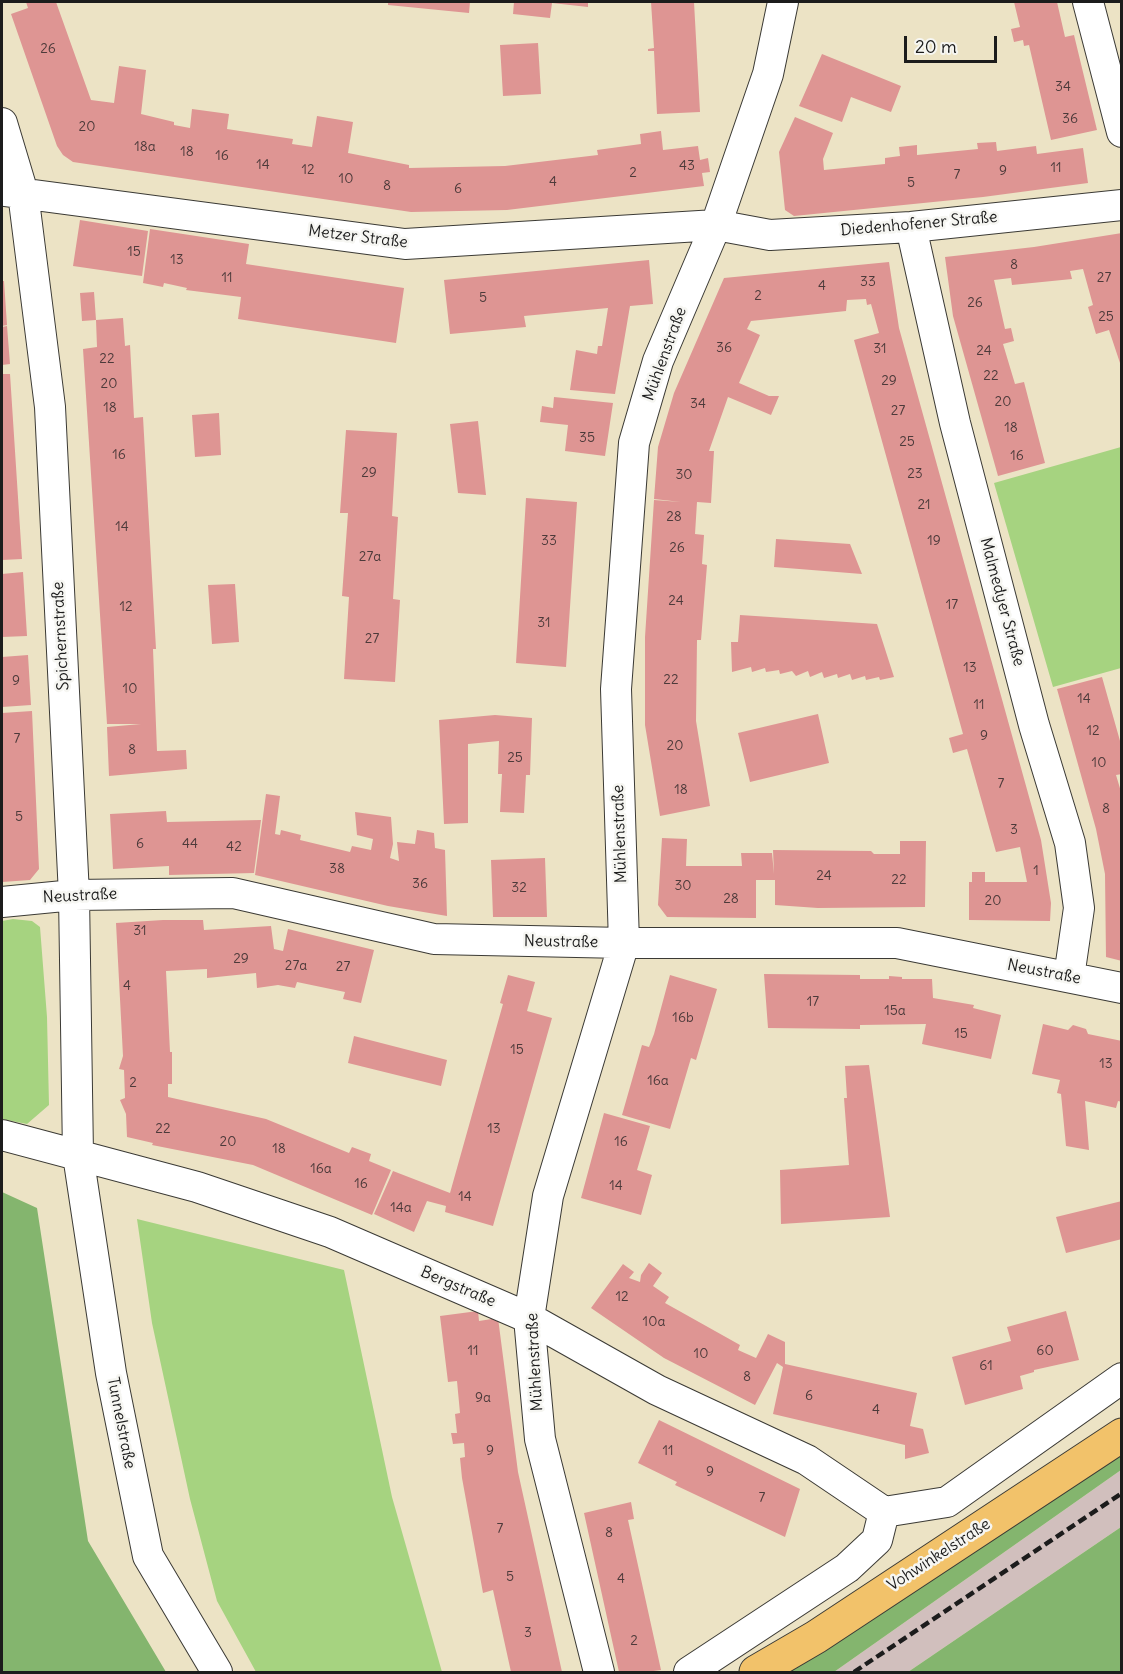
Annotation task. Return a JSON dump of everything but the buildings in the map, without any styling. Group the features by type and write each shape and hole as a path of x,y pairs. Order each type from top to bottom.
{"main road":[{"name":"Vohwinkelstraße","path":"756,1672 816,1637 1122,1435"}],"street":[{"name":"Mühlenstraße","path":"598,1672 540,1439 529,1318 548,1196 624,943 616,695 634,443 658,361 716,225 768,74 783,2"},
{"path":"1088,2 1122,132"},
{"name":"Spichernstraße","path":"2,123 50,407 74,895 78,1155"},
{"name":"Metzer Straße","path":"12,192 405,244 716,225"},
{"name":"Diedenhofener Straße","path":"716,225 770,235 911,227 1122,205"},
{"name":"Malmedyer Straße","path":"911,227 955,423 1034,725 1070,843 1079,908 1069,977"},
{"name":"Neustraße","path":"2,902 74,895 233,893 434,939 624,943 897,943 1122,988"},
{"name":"Bergstraße","path":"2,1135 197,1187 330,1232 529,1318 657,1390 807,1461 884,1512"},
{"name":"Tunnelstraße","path":"78,1155 111,1373 148,1556 217,1672"},
{"path":"689,1672 847,1568 877,1540 884,1512 948,1502 1122,1378"}],"shaded area":[{"path":"1121,1470 1121,1527 908,1672 834,1672"}],"green space":[{"path":"1121,447 1121,668 1053,687 994,483"},
{"path":"13,919 32,921 40,927 47,1017 49,1105 27,1124 2,1119 2,921"},
{"path":"2,1192 37,1208 88,1541 166,1672 2,1672"},
{"path":"137,1219 344,1270 392,1497 442,1672 256,1672 217,1601 190,1499 152,1323"},
{"path":"1121,1451 1121,1470 834,1672 788,1672"},
{"path":"1121,1527 1121,1672 908,1672"}],"railway":[{"path":"854,1672 1122,1493"}]}
